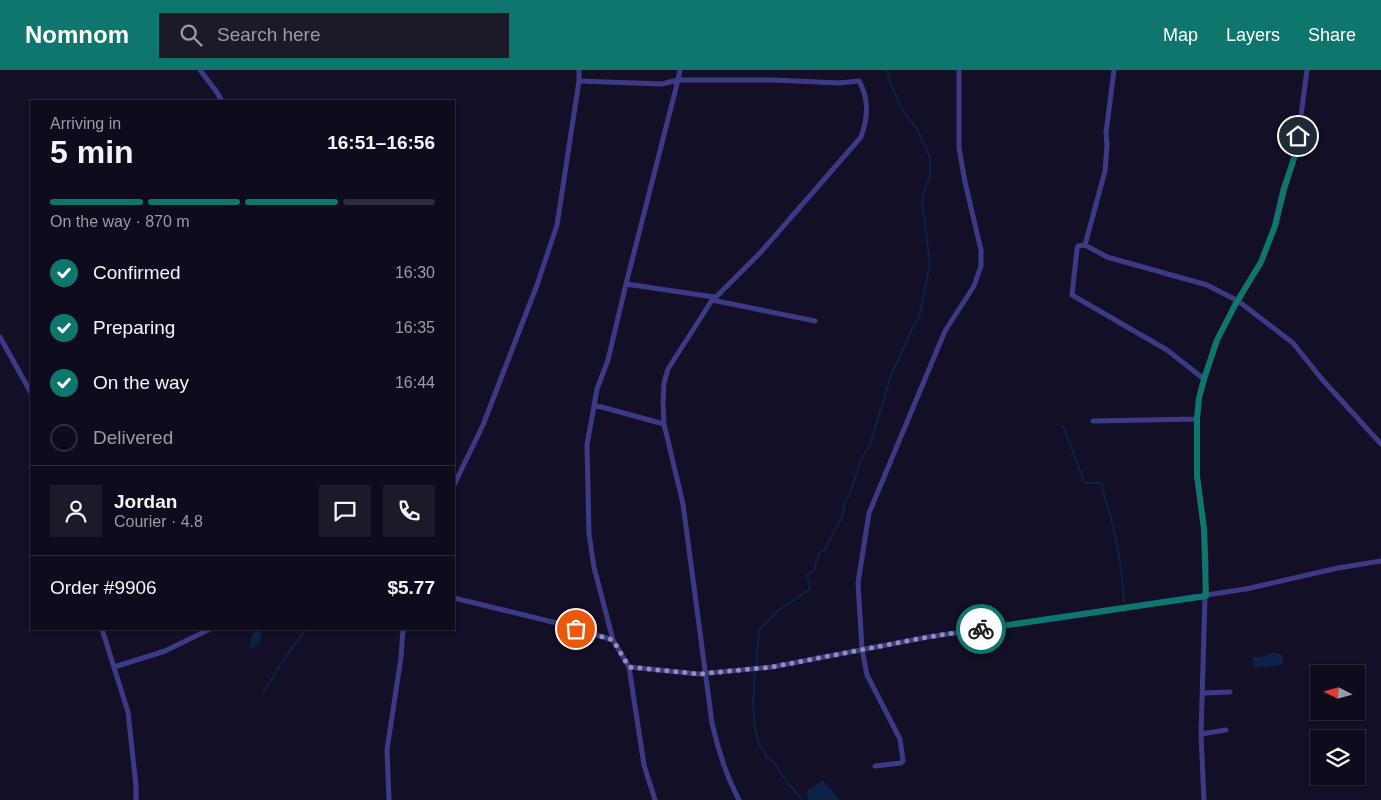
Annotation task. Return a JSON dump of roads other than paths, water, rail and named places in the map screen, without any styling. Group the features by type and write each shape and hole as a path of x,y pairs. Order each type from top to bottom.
{"street":[{"path":"200,70 221,100"},
{"path":"455,483 483,425 537,285 557,225 579,81 579,70"},
{"path":"655,800 644,764 629,667 613,640 594,568 589,534 587,446 597,389 608,360 680,70"},
{"path":"875,766 901,763 903,761 900,739 868,678 862,649 858,583 869,513 945,331 974,286 981,266 981,250 964,182 959,148 959,70"},
{"path":"1085,245 1105,170 1106,132 1114,70"},
{"path":"1204,800 1201,734 1206,596 1204,529 1197,476 1197,418 1204,379 1217,340 1261,262 1275,226 1296,152 1307,70"},
{"path":"579,81 662,84 678,80 858,81 864,90 867,110 866,122 861,137 760,253 713,299 668,369 664,383 664,424 683,504 707,692 717,747 727,776 739,800"},
{"path":"1204,379 1166,350 1072,295 1078,246 1085,245 1107,257 1207,285 1238,301 1293,343 1320,378 1381,444"},
{"path":"626,284 713,299 815,321"},
{"path":"0,337 30,391"},
{"path":"594,405 664,424"},
{"path":"1093,421 1197,418"},
{"path":"629,667 705,673 772,667 928,637 1206,596 1338,568 1381,561"},
{"path":"455,598 558,623 613,640"},
{"path":"102,630 128,712 136,800"},
{"path":"114,667 165,651 208,630"},
{"path":"389,800 387,750 401,657 402,630"},
{"path":"1202,693 1230,692"},
{"path":"1201,734 1226,730"}],"water":[{"path":"256,631 261,632 261,640 252,649 250,647 251,640"},
{"path":"1275,652 1283,657 1283,663 1254,668 1253,657 1261,657"},
{"path":"823,780 839,800 809,800 807,791"}],"waterway":[{"path":"756,666 759,630 779,610 810,589 807,575 814,571 819,553 825,549 843,515 844,504 850,493 860,463 870,444 892,373 919,318 930,265 922,200 930,175 930,157 917,129 903,111 890,82 887,70"},
{"path":"1063,426 1085,483 1101,483 1116,541 1124,602"},
{"path":"263,693 284,659 305,630"},
{"path":"755,672 753,704 755,728 759,744 766,756 775,764 789,785 803,800"}]}
